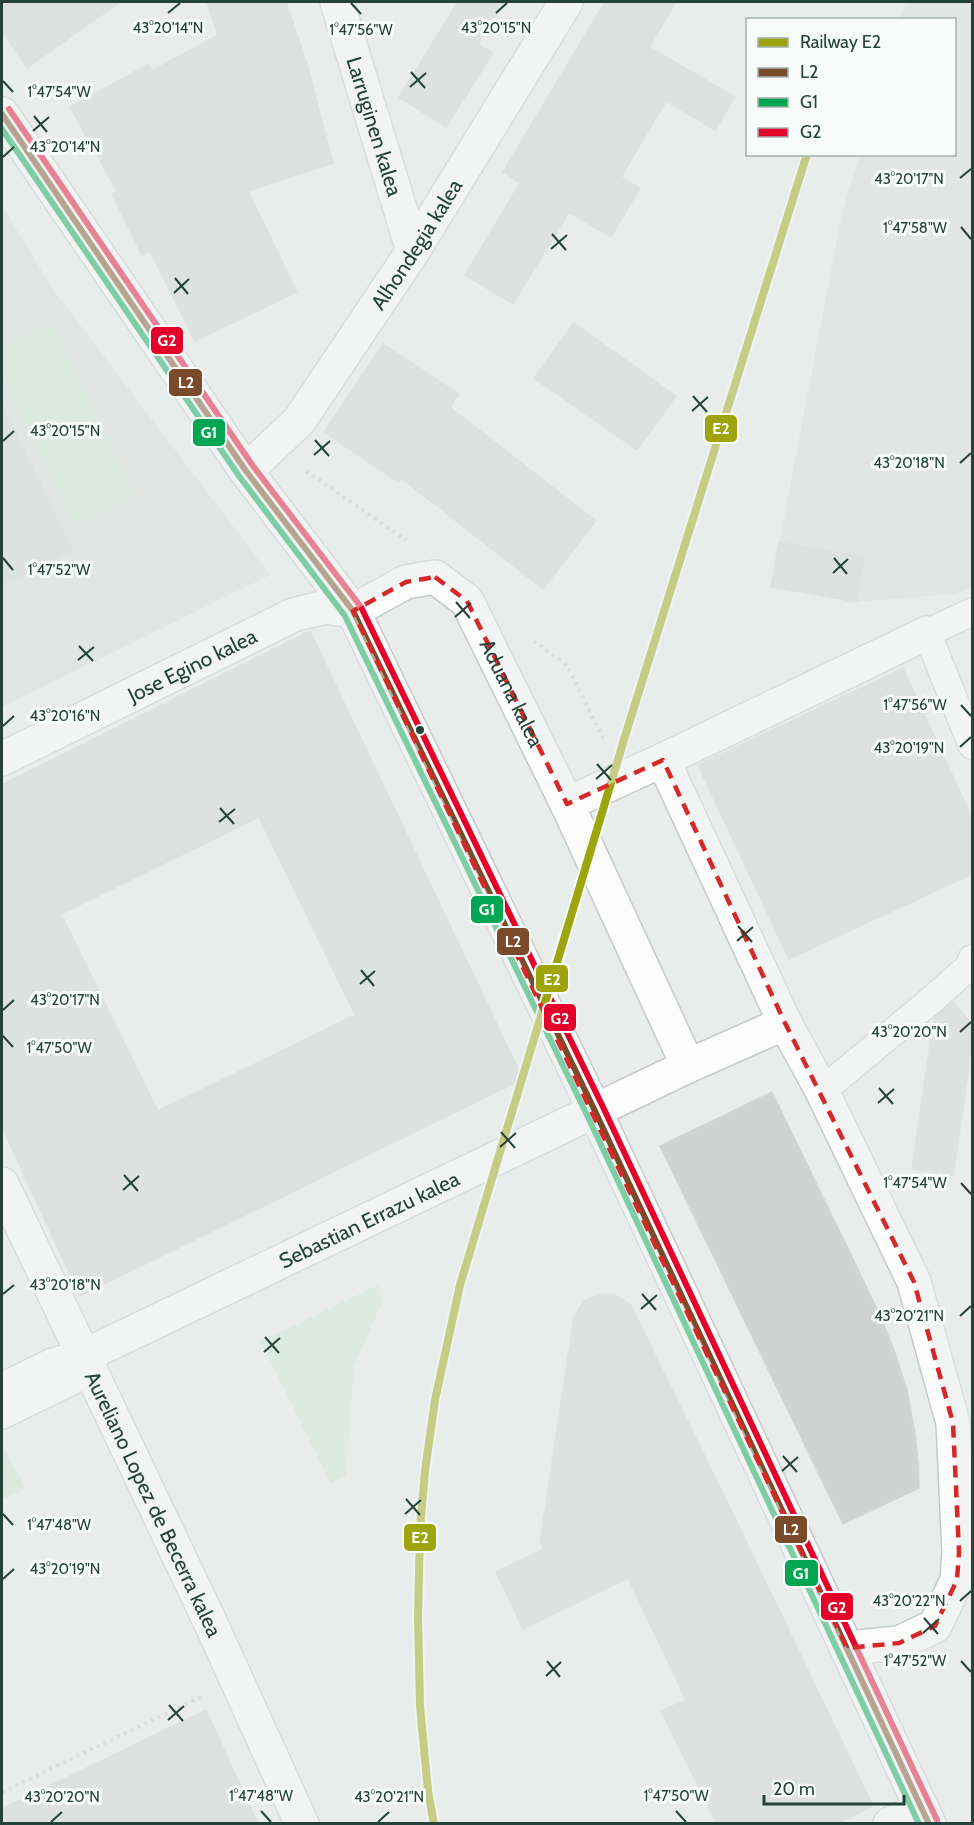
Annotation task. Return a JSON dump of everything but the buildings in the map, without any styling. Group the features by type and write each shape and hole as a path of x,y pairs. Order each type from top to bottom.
{"street":[{"name":"Larruginen kalea","path":"337,2 413,251"},
{"name":"Alhondegia kalea","path":"246,471 299,421 413,251 566,2"},
{"path":"2,114 246,471 354,610 595,1111 926,1816 890,1824"},
{"name":"Aduana kalea","path":"354,610 406,582 435,577 467,601 567,804 688,1065"},
{"name":"Jose Egino kalea","path":"2,759 293,615 325,607 354,610"},
{"path":"567,804 927,633"},
{"path":"663,760 785,1023 822,1091 914,1282 953,1424 959,1552 957,1580 935,1626 899,1643 847,1648"},
{"name":"Sebastian Errazu kalea","path":"2,1390 53,1365 87,1364 688,1065 785,1023"},
{"name":"Aureliano Lopez de Becerra kalea","path":"2,1184 237,1680 302,1824"}],"lane":[{"path":"972,612 927,633 972,745"},
{"path":"822,1091 969,967 972,959"},
{"path":"2,1414 87,1364"}],"path":[{"path":"2,1792 237,1680"}],"highlighted area":[{"path":"435,577 467,601 567,804 663,760 785,1023 914,1282 953,1423 959,1552 957,1580 935,1626 899,1643 847,1648 353,611 406,582"}],"shaded area":[{"path":"906,2 972,2 972,588 952,594 857,602 771,587 842,213 860,156 956,156 956,18 900,18"},
{"path":"2,205 52,288 270,575 2,707"}],"green space":[{"path":"52,324 137,497 76,526 2,377 2,349"},
{"path":"378,1285 382,1302 354,1366 346,1475 331,1484 261,1342"},
{"path":"2,1446 26,1488 2,1500"}],"rail line":[{"name":"E2","path":"434,1824 428,1791 420,1706 418,1617 420,1528 435,1400 460,1285 626,733 806,156"}],"transit line":[{"name":"G2","path":"9,109 253,466 361,607 603,1107 937,1820"},
{"name":"L2","path":"2,114 246,471 353,611 595,1111 929,1824"},
{"name":"G1","path":"2,129 239,476 345,616 587,1115 919,1824"}]}
